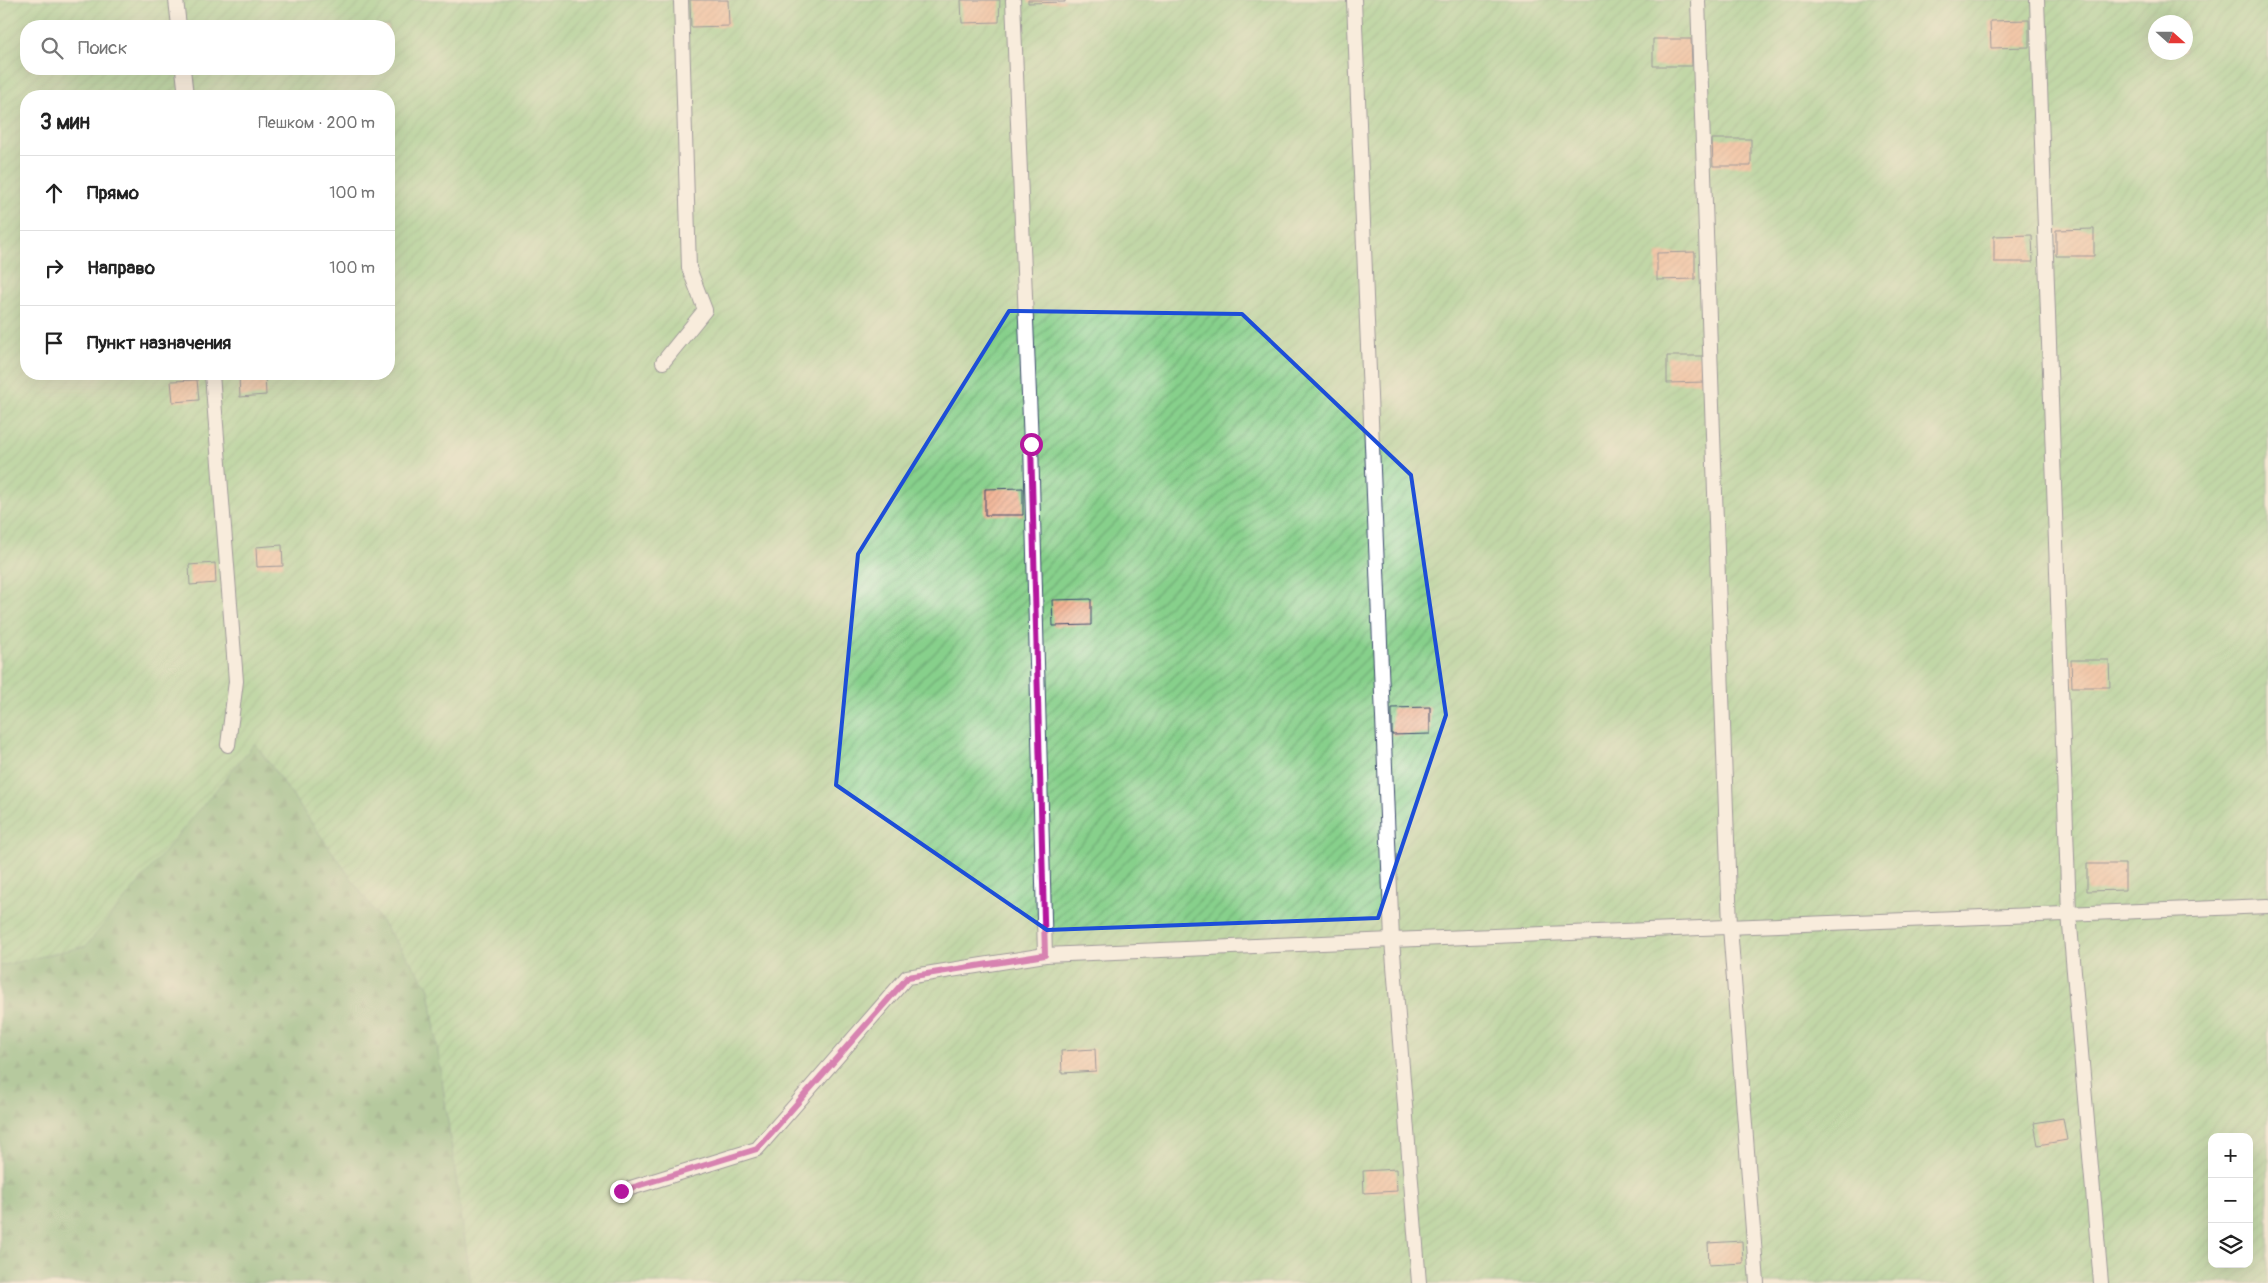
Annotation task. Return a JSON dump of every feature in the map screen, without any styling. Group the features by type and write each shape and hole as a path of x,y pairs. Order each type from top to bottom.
{"lane":[{"path":"176,0 178,20"},
{"path":"663,362 705,310 690,268 681,0"},
{"path":"1013,0 1031,444 1045,955"},
{"path":"1354,0 1392,940 1419,1283"},
{"path":"1698,0 1730,927 1757,1283"},
{"path":"2037,0 2069,914 2101,1283"},
{"path":"184,75 185,90"},
{"path":"212,380 236,681 228,745"},
{"path":"621,1191 757,1149 908,977 1045,955 2268,906"}],"highlighted area":[{"path":"1009,311 1242,314 1411,475 1446,715 1378,918 1047,930 836,785 858,554"}],"green space":[{"path":"0,0 2268,0 2268,1283 471,1283 429,988 255,743 86,946 0,966"},
{"path":"255,743 429,988 471,1283 0,1283 0,966 86,945"}],"building":[{"path":"690,0 728,0 729,26 691,27"},
{"path":"961,0 1000,0 999,22 962,23"},
{"path":"1028,0 1065,0 1065,2 1028,3"},
{"path":"2029,20 2029,47 1991,48 1990,21"},
{"path":"1653,39 1691,39 1692,66 1653,66"},
{"path":"1712,139 1751,139 1751,166 1713,166"},
{"path":"2094,229 2094,256 2056,256 2056,230"},
{"path":"2032,235 2033,262 1994,262 1994,236"},
{"path":"1695,252 1695,279 1657,280 1657,253"},
{"path":"1667,356 1705,356 1705,382 1667,383"},
{"path":"197,380 199,400 173,402 171,381"},
{"path":"239,380 265,380 266,395 240,397"},
{"path":"1023,488 1023,515 985,515 985,489"},
{"path":"282,545 283,566 257,567 256,547"},
{"path":"215,563 216,583 190,585 189,565"},
{"path":"1091,599 1091,625 1053,626 1052,600"},
{"path":"2071,660 2109,660 2110,687 2072,687"},
{"path":"1430,707 1430,734 1392,735 1392,708"},
{"path":"2087,864 2125,864 2125,890 2087,891"},
{"path":"1095,1049 1096,1071 1062,1073 1061,1051"},
{"path":"2063,1118 2067,1140 2038,1145 2034,1123"},
{"path":"1396,1169 1397,1191 1364,1193 1363,1171"},
{"path":"1742,1241 1743,1263 1709,1265 1708,1243"}],"route":[{"path":"621,1191 757,1149 908,977 1045,955 1031,444"}]}
